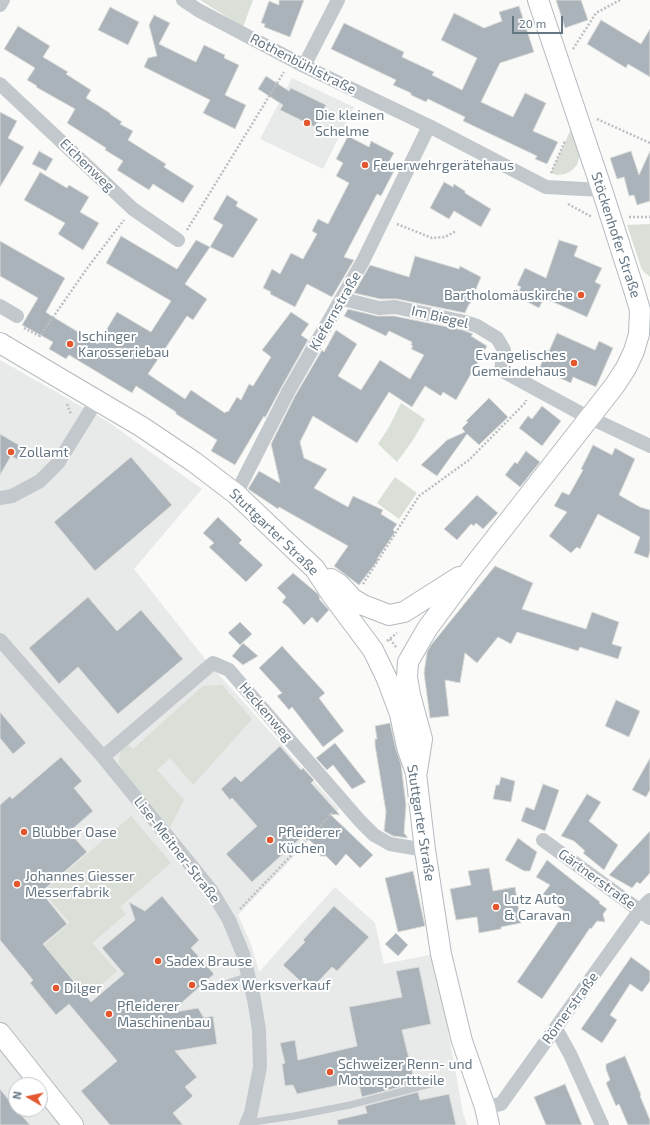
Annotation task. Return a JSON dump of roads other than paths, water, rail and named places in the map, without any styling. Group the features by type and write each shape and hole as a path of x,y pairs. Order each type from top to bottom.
{"main road":[{"name":"Stöckenhofer Straße","path":"472,568 590,418 626,368 640,334 645,309 612,220 538,0"},
{"name":"Stuttgarter Straße","path":"0,343 149,431 194,462 236,494 315,569 332,595 361,632 376,656 387,679 400,714 407,746 416,773 441,954 462,1041 487,1116"},
{"path":"315,569 339,584 353,599 363,605 389,615 404,612 416,606 472,568"},
{"path":"416,773 422,739 410,695 407,677 408,662 427,629 472,568"},
{"path":"0,1033 73,1125"}],"street":[{"path":"0,5 3,0"},
{"name":"Rothenbühlstraße","path":"183,0 198,10 291,60 429,126 546,187 602,190"},
{"path":"304,66 338,0"},
{"name":"Eichenweg","path":"0,84 132,209 178,240"},
{"name":"Kiefernstraße","path":"236,494 288,392 343,299 385,218 429,126"},
{"name":"Im Biegel","path":"343,299 379,308 395,307 477,326 497,338 504,350 501,370 590,418 650,446"},
{"path":"0,306 17,316"},
{"path":"0,498 12,496 40,481 58,463 97,400"},
{"name":"Lise-Meitner-Straße","path":"0,640 103,757 211,890 229,920 243,954 254,999 259,1030 260,1067 251,1113 247,1124"},
{"name":"Heckenweg","path":"103,757 213,663 229,670 360,821 374,835 390,844 426,850"},
{"name":"Gärtnerstraße","path":"543,840 647,909"},
{"name":"Römerstraße","path":"487,1116 501,1104 647,909"},
{"path":"556,1029 570,1054 602,1125"}],"lane":[{"path":"212,988 249,976"},
{"path":"247,1124 350,1105 434,1083"}],"place":[{"name":"Die kleinen Schelme","path":"307,123"},
{"name":"Feuerwehrgerätehaus","path":"365,165"},
{"name":"Bartholomäuskirche","path":"581,295"},
{"name":"Ischinger Karosseriebau","path":"70,344"},
{"name":"Evangelisches Gemeindehaus","path":"574,363"},
{"name":"Zollamt","path":"11,452"},
{"name":"Blubber Oase","path":"24,832"},
{"name":"Pfleiderer Küchen","path":"270,840"},
{"name":"Johannes Giesser Messerfabrik","path":"17,884"},
{"name":"Lutz Auto & Caravan","path":"496,907"},
{"name":"Sadex Brause","path":"158,961"},
{"name":"Sadex Werksverkauf","path":"192,985"},
{"name":"Dilger","path":"56,988"},
{"name":"Pfleiderer Maschinenbau","path":"109,1014"},
{"name":"Schweizer Renn- und Motorsporttteile","path":"330,1072"}]}
